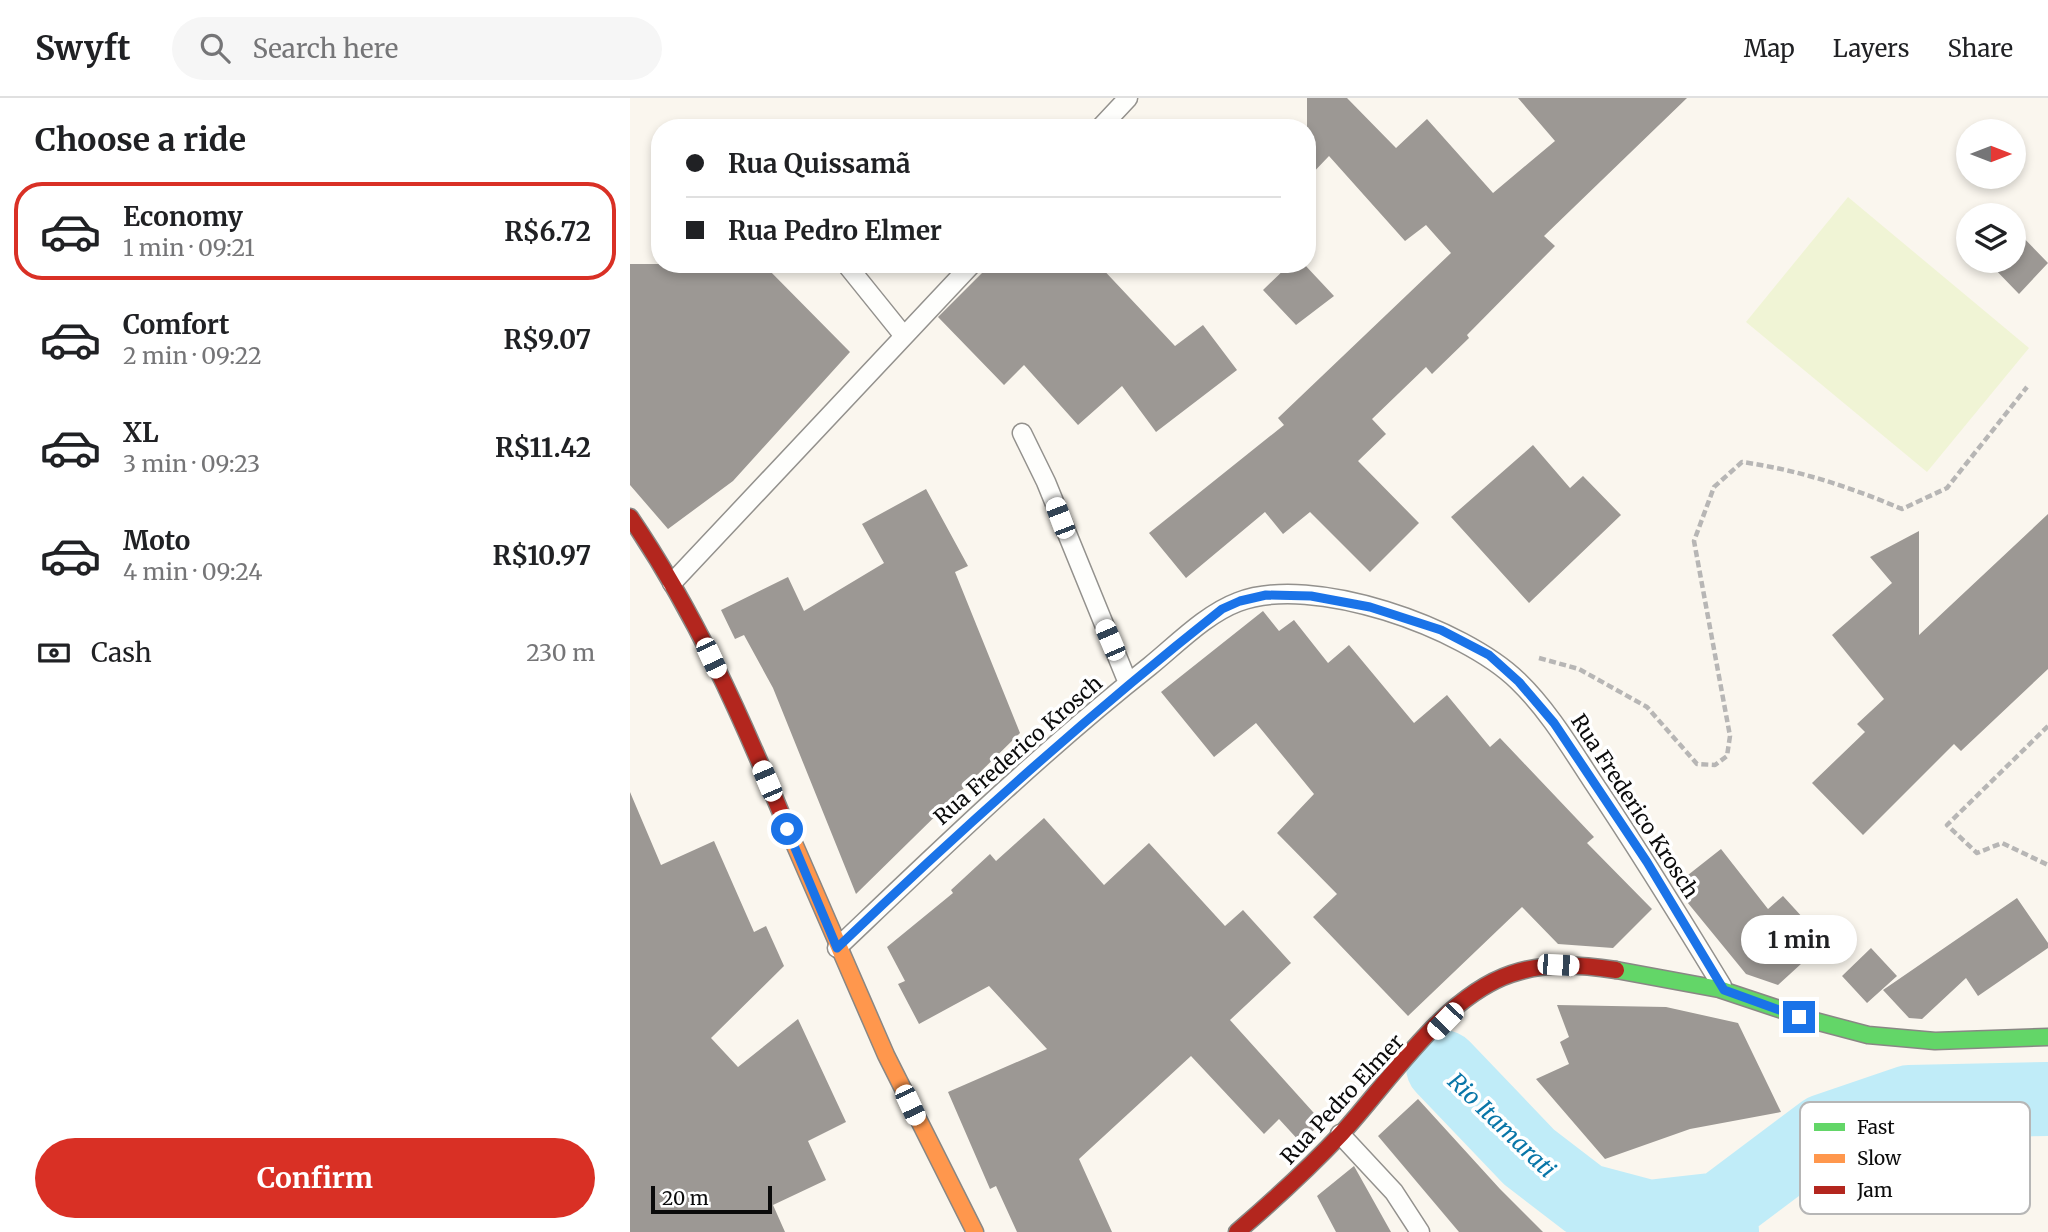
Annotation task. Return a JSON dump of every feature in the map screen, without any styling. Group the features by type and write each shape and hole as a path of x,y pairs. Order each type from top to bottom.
{"street":[{"path":"630,517 672,583 747,733 837,948 943,1173 975,1232"},
{"name":"Rua Pedro Elmer","path":"1237,1232 1280,1195 1462,1004 1490,984 1516,972 1558,965 1605,968 1724,990 1799,1017 1870,1036 1954,1041 2048,1037"}],"lane":[{"path":"1108,119 1128,98"},
{"path":"853,273 904,336"},
{"path":"672,583 964,273"},
{"path":"1023,433 1046,482 1128,683"},
{"name":"Rua Frederico Krosch","path":"837,948 973,818 1128,683 1222,609 1240,601 1266,595 1311,596 1370,607 1441,630 1489,655 1519,682 1554,723 1647,862 1724,990"},
{"path":"1340,1134 1394,1192 1420,1232"}],"path":[{"path":"1489,655 1548,659 1579,669 1647,707 1697,764 1715,765 1727,756 1730,736 1694,541 1714,487 1742,462 1781,467 1850,486 1902,509 1947,488 2027,387"},
{"path":"2048,726 1947,825 1977,853 2003,843 2048,864"}],"green space":[{"path":"1848,197 2029,348 1927,472 1746,322"}],"building":[{"path":"1307,98 1347,98 1396,148 1427,119 1493,193 1555,141 1518,98 1687,98 1544,236 1555,246 1467,335 1469,338 1432,374 1426,367 1372,419 1386,434 1358,461 1419,523 1370,572 1310,512 1283,534 1265,512 1186,578 1149,533 1284,425 1278,418 1451,253 1426,225 1405,241 1329,156 1316,170 1316,119 1307,119"},
{"path":"2026,240 2048,263 2019,294 1999,273 2026,273"},
{"path":"630,264 651,264 651,273 772,273 850,352 733,481 668,529 630,485"},
{"path":"982,273 1106,273 1175,346 1203,325 1237,370 1156,432 1122,386 1078,425 1024,365 1004,385 938,317"},
{"path":"1281,273 1312,273 1334,296 1296,325 1263,290"},
{"path":"1533,445 1570,488 1583,476 1621,515 1529,603 1451,517"},
{"path":"926,489 968,566 955,572 1020,733 856,894 773,688 744,635 735,639 721,610 788,577 804,611 884,563 862,524"},
{"path":"2048,514 2048,669 1961,751 1954,744 1863,835 1812,783 1865,732 1857,724 1884,699 1832,635 1892,583 1870,557 1919,531 1919,635"},
{"path":"1263,611 1279,631 1294,620 1328,663 1349,645 1414,723 1447,695 1490,747 1500,738 1594,837 1587,843 1652,909 1613,948 1558,944 1522,907 1408,1016 1313,917 1337,894 1277,833 1314,794 1256,723 1214,757 1161,692"},
{"path":"630,792 661,865 714,841 754,932 766,926 784,966 711,1038 738,1067 798,1019 846,1122 808,1141 826,1180 773,1205 785,1232 630,1232"},
{"path":"1044,818 1104,885 1149,843 1225,926 1243,910 1291,963 1230,1020 1322,1122 1301,1143 1279,1119 1264,1134 1191,1056 1079,1159 1112,1232 1017,1232 996,1186 990,1189 948,1092 1047,1049 989,986 919,1024 898,984 905,981 887,947 953,893 951,890 990,854 996,861"},
{"path":"1721,849 1768,909 1783,896 1825,942 1778,985 1746,974 1674,886"},
{"path":"2017,898 2048,943 2048,948 1978,996 1966,978 1922,1019 1909,1018 1883,990"},
{"path":"1871,948 1897,976 1867,1003 1842,976"},
{"path":"1557,1005 1666,1007 1738,1023 1781,1112 1690,1129 1605,1159 1536,1079 1569,1064 1560,1042 1569,1037"},
{"path":"1418,1099 1543,1232 1459,1232 1378,1136"},
{"path":"1354,1166 1391,1232 1336,1232 1317,1196"}],"waterway":[{"name":"Rio Itamarati","path":"1443,1067 1529,1157 1585,1200 1649,1217 1720,1209"},
{"name":"Rio Itamarati","path":"1909,1102 2048,1099"},
{"name":"Rio Itamarati","path":"1722,1232 1720,1209 1800,1149"}],"traffic: fast":[{"path":"1616,970 1719,989 1815,1021 1868,1035 1935,1041 2048,1037"}],"traffic: slow":[{"path":"783,818 886,1055 975,1232"}],"traffic: jam":[{"path":"630,517 675,589 714,663 783,818"},
{"path":"1237,1232 1329,1146 1440,1021 1486,985 1511,974 1537,968 1563,966 1616,970"}],"route":[{"path":"787,829 837,948 973,818 1128,683 1222,609 1240,601 1266,595 1311,596 1370,607 1441,630 1489,655 1519,682 1554,723 1647,862 1724,990 1799,1017"}]}
